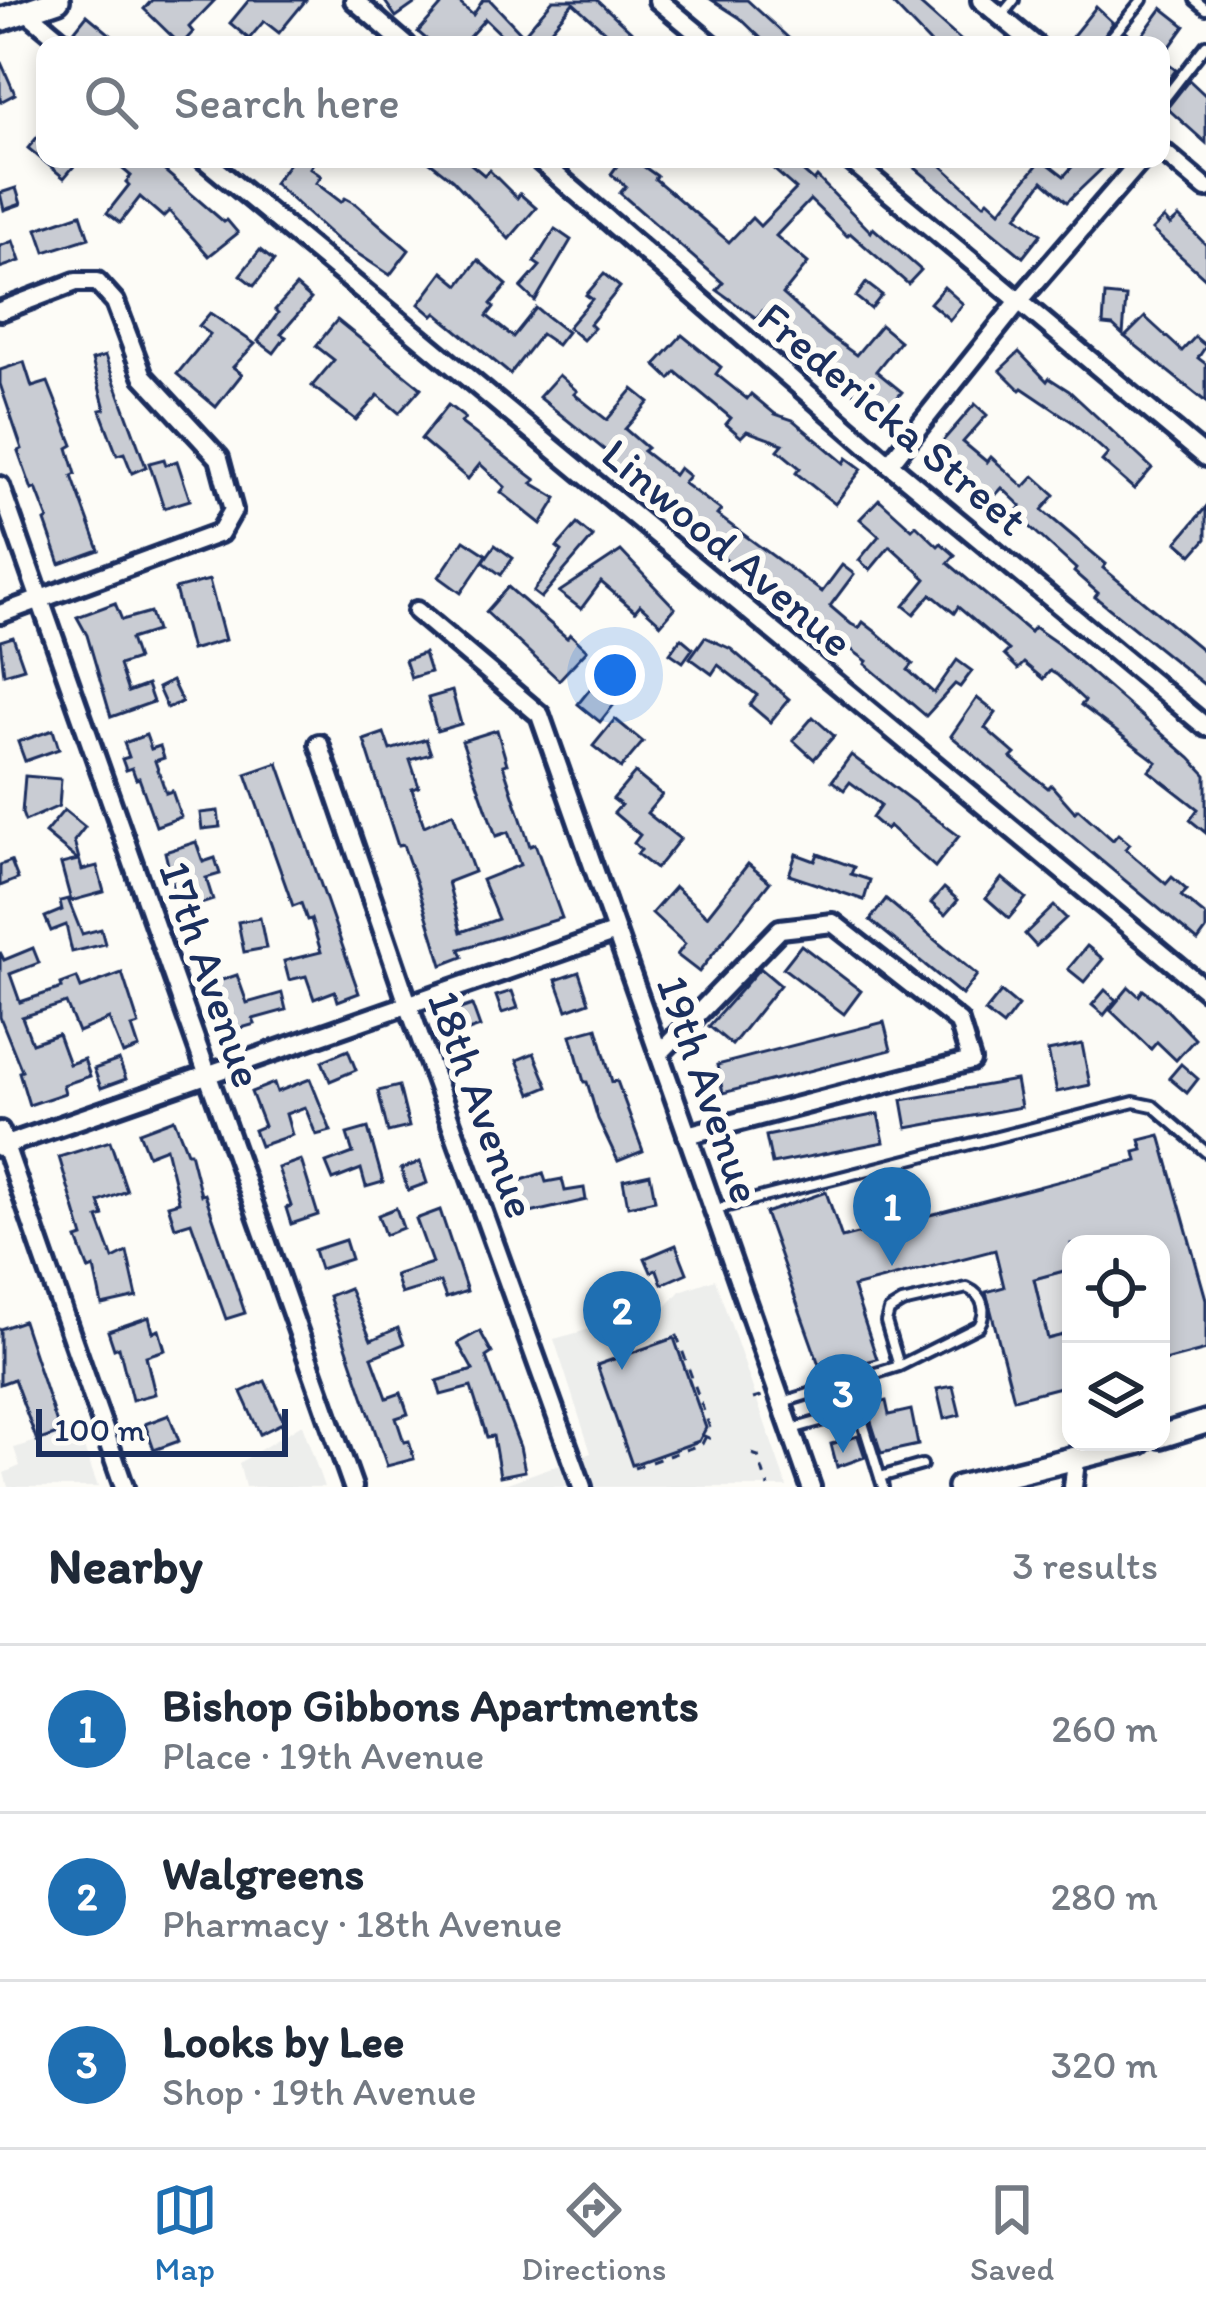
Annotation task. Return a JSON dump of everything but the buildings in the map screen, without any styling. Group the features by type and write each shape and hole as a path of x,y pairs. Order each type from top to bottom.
{"street":[{"path":"0,20 58,0"},
{"path":"354,0 396,36"},
{"path":"658,0 701,36"},
{"path":"982,0 1024,36"},
{"path":"26,11 56,36"},
{"path":"1170,158 1206,188"},
{"name":"Linwood Avenue","path":"216,168 1206,990"},
{"name":"Fredericka Street","path":"548,168 889,464 1206,727"},
{"path":"860,168 1206,457"},
{"path":"889,464 1019,301 1134,168"},
{"path":"0,311 76,281 97,282 116,302 143,376 219,458 232,510 220,533 0,614"},
{"name":"17th Avenue","path":"0,486 353,1487"},
{"name":"19th Avenue","path":"417,611 540,715 811,1487"},
{"name":"18th Avenue","path":"319,744 582,1487"},
{"path":"659,1054 779,929 833,923 958,1022 970,1061 688,1135"},
{"path":"124,1487 2,1141 616,932"},
{"path":"1170,1433 1206,1422"},
{"path":"958,1487 1110,1451"},
{"path":"1073,1487 1076,1461"}],"lane":[{"path":"1001,16 1014,0"},
{"path":"1112,36 1142,0"},
{"path":"1195,0 1206,10"},
{"path":"1170,91 1206,45"},
{"path":"714,1209 1134,1102 1153,1106 1206,1152"},
{"path":"782,1402 899,1366 979,1326 983,1303 976,1292 967,1288 902,1303 889,1311 886,1322 899,1366"},
{"path":"791,1430 859,1410 881,1482 922,1465"}],"path":[{"path":"634,1468 702,1444 710,1428 676,1334"},
{"path":"704,1436 713,1440"},
{"path":"752,1454 758,1456 768,1487"}],"shaded area":[{"path":"1062,1271 1062,1335 1048,1339 1034,1279"},
{"path":"715,1279 787,1487 496,1487 591,1453 554,1339 664,1309 680,1291"},
{"path":"302,1424 324,1487 245,1487 239,1463"},
{"path":"77,1428 98,1487 8,1487 4,1473 20,1466 14,1448"}],"place":[{"name":"Bishop Gibbons Apartments","path":"892,1266"},
{"name":"Walgreens","path":"622,1370"},
{"name":"Looks by Lee","path":"843,1453"}]}
